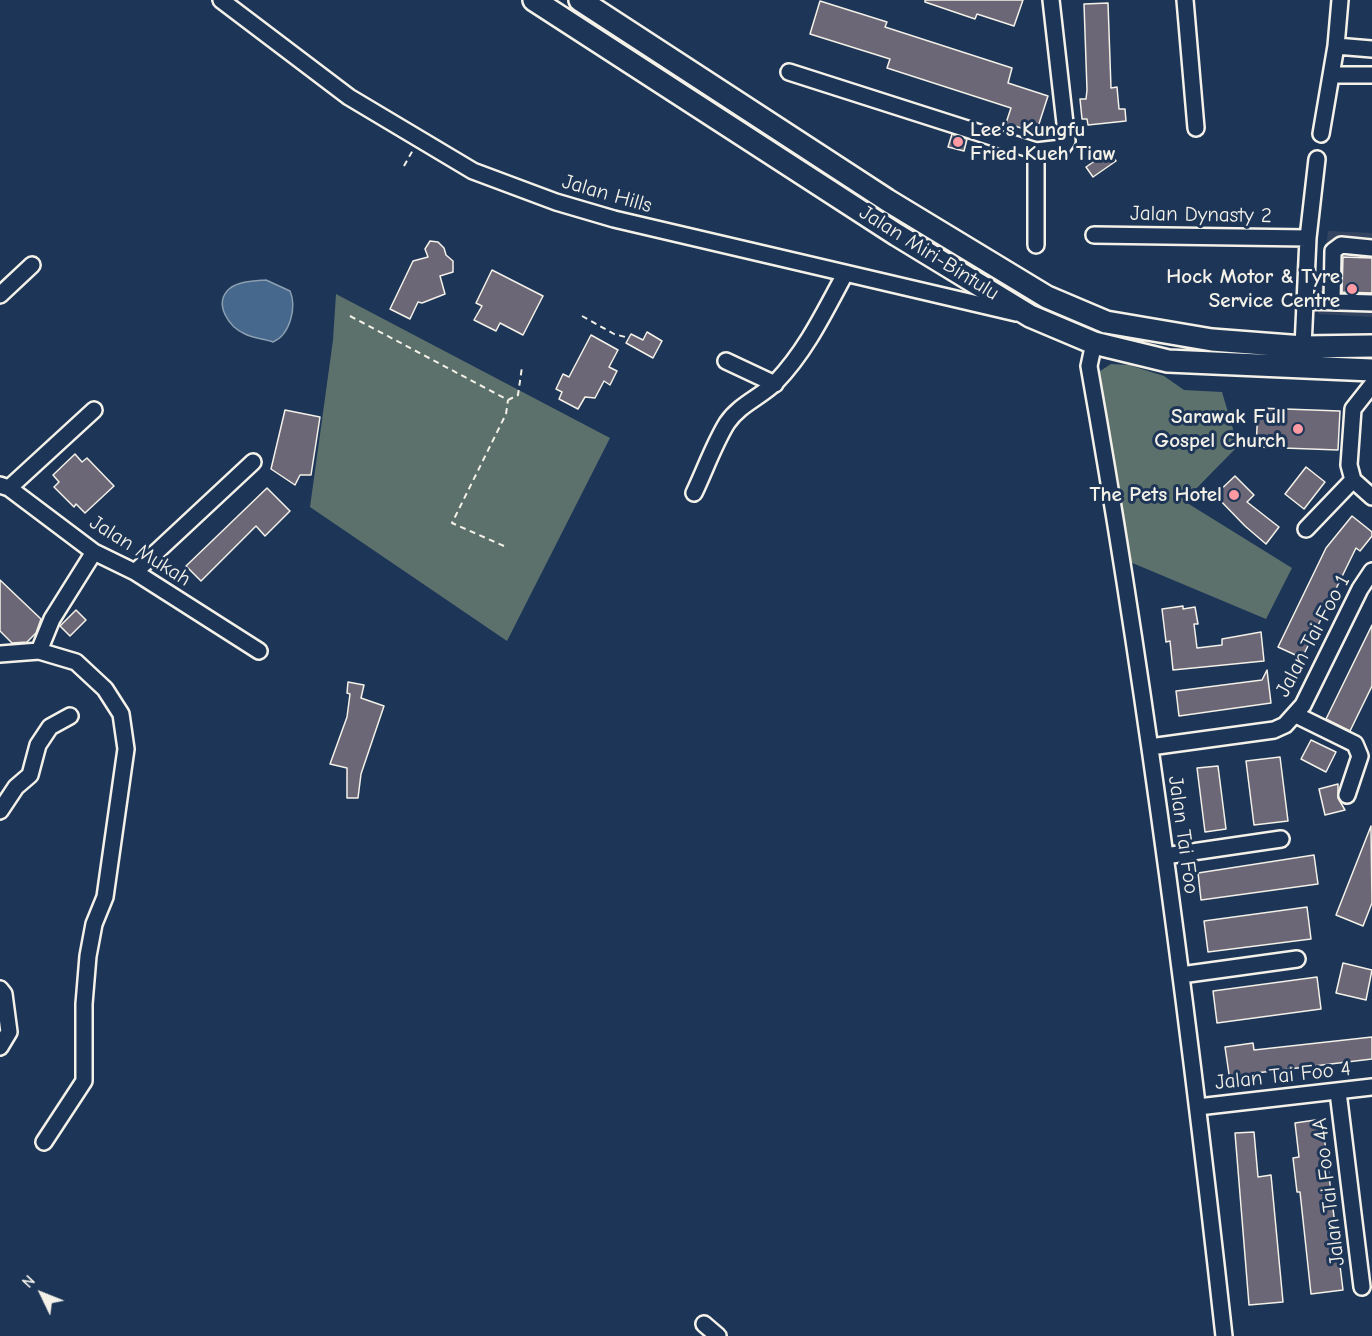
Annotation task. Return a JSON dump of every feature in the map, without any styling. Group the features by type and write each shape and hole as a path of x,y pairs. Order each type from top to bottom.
{"highway":[{"name":"Jalan Miri-Bintulu","path":"534,0 897,235 1030,316 1094,343 1168,360 1310,369 1372,370"},
{"name":"Jalan Miri-Bintulu","path":"580,0 886,200 1047,297 1106,322 1212,340 1303,347 1372,346"},
{"path":"1310,369 1325,375 1372,384"}],"street":[{"name":"Jalan Hills","path":"221,0 349,98 473,171 614,219 1030,316"},
{"path":"789,72 1036,151 1062,148 1066,141 1051,0"},
{"path":"1185,0 1196,128"},
{"path":"1321,134 1336,46 1340,0"},
{"path":"1336,46 1372,49"},
{"path":"1331,75 1372,75"},
{"path":"1036,151 1036,245"},
{"path":"1303,347 1308,238 1317,159"},
{"name":"Jalan Dynasty 2","path":"1094,235 1308,238"},
{"path":"1332,302 1333,251 1341,245 1372,248"},
{"path":"0,294 32,265"},
{"path":"694,493 727,422 741,407 775,384 814,331 845,274"},
{"path":"1306,302 1372,303"},
{"name":"Jalan Tai Foo","path":"1094,343 1089,366 1124,564 1150,747 1198,1107 1224,1336"},
{"path":"726,362 775,384"},
{"path":"1372,384 1353,409 1349,465 1353,480 1372,497"},
{"path":"5,487 94,410"},
{"path":"135,572 253,462"},
{"path":"1306,529 1353,480"},
{"name":"Jalan Mukah","path":"5,487 94,552 135,572 259,651"},
{"path":"39,651 52,619 94,552"},
{"name":"Jalan Tai Foo 1","path":"1150,747 1274,730 1296,715 1360,589 1372,571"},
{"path":"0,654 39,651 76,662 105,689 121,714 126,749 105,897 94,924 88,956 84,1004 84,1081 44,1142"},
{"path":"1296,715 1355,744 1359,750 1360,756 1347,795"},
{"path":"0,811 16,787 30,775 38,745 50,728 70,716"},
{"path":"1165,856 1281,839"},
{"path":"1181,975 1297,960"},
{"path":"0,989 4,994 9,1032 0,1047"},
{"name":"Jalan Tai Foo 4","path":"1198,1107 1372,1087"},
{"name":"Jalan Tai Foo 4A","path":"1338,1092 1362,1287"},
{"path":"704,1324 718,1336"}],"path":[{"path":"404,166 419,140"},
{"path":"350,316 508,400"},
{"path":"582,316 614,334 628,338"},
{"path":"508,400 518,394 522,367"},
{"path":"504,546 452,523 506,414 508,400"}],"shaded area":[{"path":"1328,231 1372,233 1372,317 1318,314"},
{"path":"266,280 290,291 293,305 288,327 273,342 251,337 239,331 225,314 222,301 229,289 237,284"}],"green space":[{"path":"336,294 610,438 507,641 310,507 333,340"},
{"path":"1111,364 1129,365 1164,376 1184,390 1222,392 1238,446 1184,501 1292,568 1266,619 1130,562 1097,373"}],"building":[{"path":"925,0 1023,0 1014,26 977,14 975,19 925,2"},
{"path":"820,1 887,22 885,27 1012,68 1008,83 1048,96 1036,133 1006,123 1011,108 887,68 890,59 810,34"},
{"path":"1108,3 1111,88 1117,87 1119,109 1125,109 1126,121 1088,125 1087,119 1082,119 1080,99 1086,99 1087,90 1084,4"},
{"name":"Lee’s Kungfu Fried Kueh Tiaw","path":"952,134 967,139 964,151 948,147"},
{"path":"1109,151 1116,161 1093,177 1086,167"},
{"path":"430,241 438,242 444,248 446,255 453,261 453,272 440,276 445,294 422,303 418,302 410,319 390,309 413,261 428,257 425,249"},
{"path":"1343,257 1372,258 1372,293 1342,292"},
{"path":"492,270 543,296 523,335 500,323 496,331 474,320 482,306 476,303"},
{"path":"647,332 662,341 653,358 626,343 631,334 643,340"},
{"path":"591,335 618,350 609,367 617,371 610,385 604,381 595,398 585,397 578,409 559,399 562,392 556,389 563,374 569,377"},
{"name":"Sarawak Full Gospel Church","path":"1258,408 1340,411 1338,450 1256,447"},
{"path":"285,410 320,417 311,475 300,475 295,485 271,469"},
{"path":"75,454 82,462 87,458 114,486 85,513 76,504 74,507 54,487 59,482 53,475"},
{"path":"1306,467 1325,482 1304,509 1285,494"},
{"path":"1235,476 1254,495 1247,502 1279,527 1266,544 1215,495"},
{"path":"267,488 290,511 265,536 256,526 201,581 186,566"},
{"path":"1352,516 1372,532 1372,536 1360,551 1356,548 1302,658 1278,647 1326,548"},
{"path":"0,580 41,619 36,633 27,642 12,643 0,631"},
{"path":"1183,606 1183,609 1195,607 1198,624 1194,624 1197,648 1222,645 1222,639 1261,632 1264,661 1173,670 1170,641 1166,642 1162,609"},
{"path":"76,610 86,620 70,636 60,626"},
{"path":"1372,625 1372,686 1350,731 1326,719"},
{"path":"1267,670 1271,703 1179,716 1176,691 1262,680"},
{"path":"348,682 364,685 361,698 384,706 361,774 358,798 347,798 347,768 330,764 347,717 350,694 347,693"},
{"path":"1311,740 1336,752 1326,772 1301,759"},
{"path":"1280,757 1288,821 1254,825 1246,761"},
{"path":"1218,766 1226,829 1205,832 1197,768"},
{"path":"1338,784 1338,798 1345,810 1325,815 1319,789"},
{"path":"1371,826 1372,903 1363,926 1336,915"},
{"path":"1314,855 1318,884 1201,900 1198,873"},
{"path":"1307,907 1311,939 1208,952 1204,921"},
{"path":"1343,963 1372,970 1366,1000 1336,993"},
{"path":"1317,977 1321,1009 1217,1023 1213,991"},
{"path":"1372,1037 1372,1059 1256,1073 1257,1078 1230,1081 1225,1047 1253,1043 1254,1050"},
{"path":"1322,1119 1343,1290 1311,1294 1300,1192 1297,1192 1293,1158 1299,1157 1295,1123"},
{"path":"1254,1132 1258,1177 1271,1175 1283,1302 1249,1305 1235,1133"}],"place":[{"name":"Lee’s Kungfu Fried Kueh Tiaw","path":"958,142"},
{"name":"Hock Motor & Tyre Service Centre","path":"1352,289"},
{"name":"Sarawak Full Gospel Church","path":"1298,429"},
{"name":"The Pets Hotel","path":"1234,495"}]}
